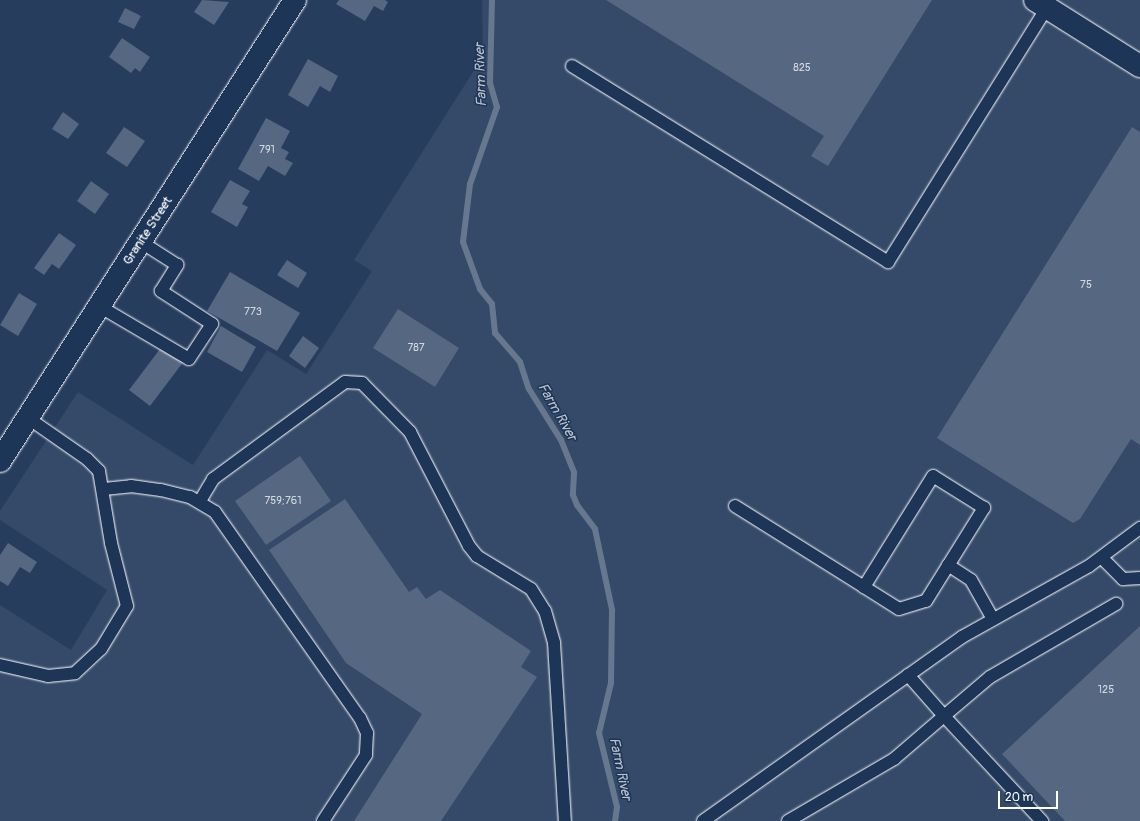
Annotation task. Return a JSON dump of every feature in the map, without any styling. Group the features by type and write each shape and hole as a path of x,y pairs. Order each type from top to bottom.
{"main road":[{"name":"Granite Street","path":"0,461 296,0"},
{"path":"1041,4 1140,66"}],"lane":[{"path":"572,66 888,262 1041,4"},
{"path":"99,306 189,359 212,324 161,291 177,265 140,242"},
{"path":"200,502 214,479 345,382 362,383 410,432 469,546 477,556 531,589 545,611 554,643 565,821"},
{"path":"0,665 48,676 75,673 92,660 122,618 128,600 111,543 104,489 94,464 28,418"},
{"path":"735,506 899,609 926,601 984,508 933,476 864,587"},
{"path":"104,489 146,487 200,502 220,518 365,726 366,755 323,821"},
{"path":"703,821 908,675 993,619 1102,558 1140,528"},
{"path":"1102,558 1123,579 1140,578"},
{"path":"948,565 971,580 993,619"},
{"path":"788,821 894,760 990,677 1116,604"},
{"path":"908,675 944,716 1042,821"}],"shaded area":[{"path":"482,0 1140,0 1140,821 0,821 0,605 71,650 107,590 0,520 0,511 78,392 193,465 267,350 306,374 372,271 354,260 483,56"}],"building":[{"path":"202,0 229,2 214,25 194,12"},
{"path":"339,0 385,0 388,2 383,11 374,6 365,21 336,4"},
{"path":"606,0 932,0 828,166 811,156 824,136"},
{"path":"125,8 141,16 134,29 118,22"},
{"path":"122,38 150,57 140,72 135,68 131,73 109,57"},
{"path":"308,59 338,76 330,92 320,86 308,107 288,95"},
{"path":"63,112 79,124 68,139 52,129"},
{"path":"266,118 290,131 281,148 289,152 285,159 293,163 285,176 268,166 259,181 238,169"},
{"path":"124,127 145,141 127,167 106,153"},
{"path":"1132,127 1140,132 1140,445 1131,439 1080,519 1073,523 937,438"},
{"path":"230,180 250,191 242,204 248,207 237,227 211,212"},
{"path":"91,181 109,194 95,214 77,201"},
{"path":"59,233 76,245 59,269 52,264 44,275 34,268"},
{"path":"287,260 307,273 298,288 277,275"},
{"path":"230,272 300,313 277,351 207,311"},
{"path":"19,293 37,304 18,336 0,325"},
{"path":"398,309 459,348 435,387 373,348"},
{"path":"221,326 256,347 242,372 207,352"},
{"path":"303,336 319,348 305,368 289,356"},
{"path":"163,345 184,361 150,406 129,390"},
{"path":"300,456 331,501 266,545 235,501"},
{"path":"345,499 409,592 417,587 426,599 440,590 531,651 521,667 537,677 441,821 354,821 422,714 346,663 269,550"},
{"path":"8,543 37,562 30,573 20,567 8,586 0,581 0,555"},
{"path":"1140,626 1140,821 1065,821 1002,754"}],"waterway":[{"name":"Farm River","path":"492,0 490,83 497,107 470,184 463,242 480,289 492,304 495,333 520,362 529,389 561,440 574,473 573,495 577,505 595,529 612,610 611,683 599,733 617,807 615,821"}]}
